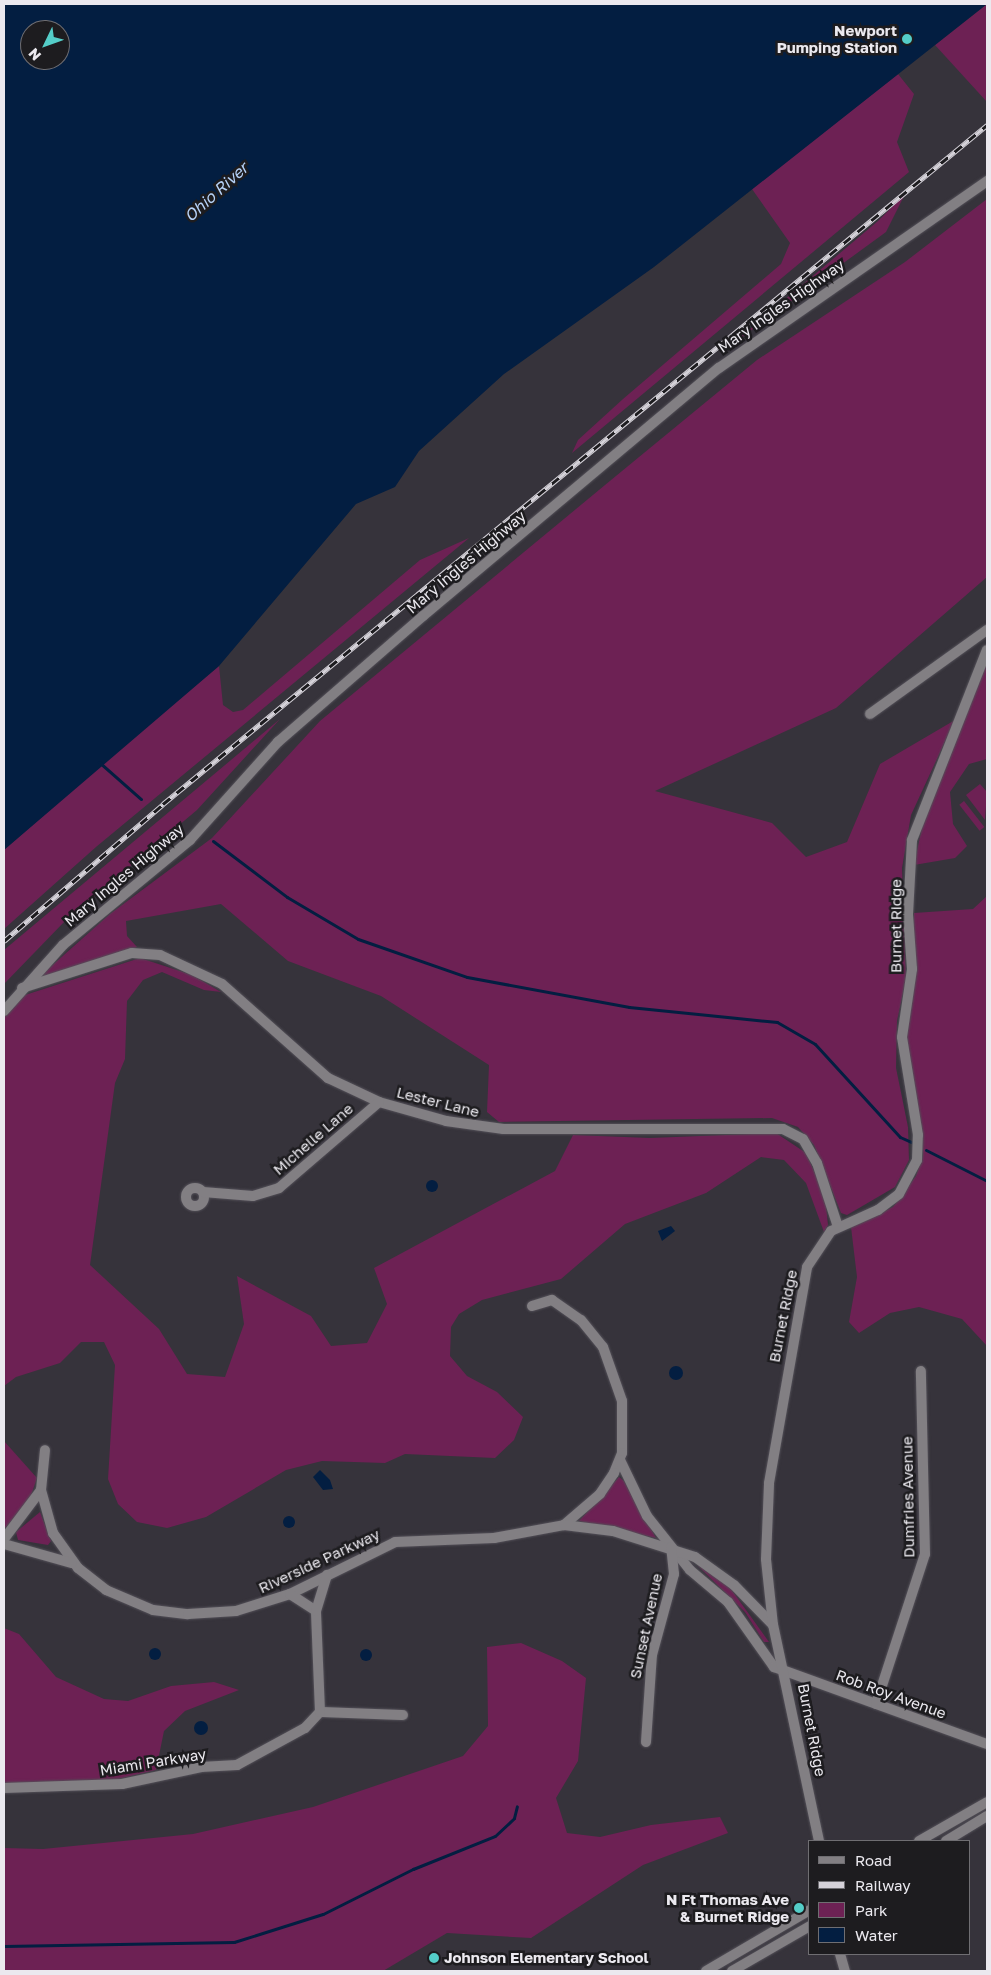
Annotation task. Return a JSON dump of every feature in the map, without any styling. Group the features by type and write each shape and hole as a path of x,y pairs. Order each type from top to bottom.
{"street":[{"name":"Mary Ingles Highway","path":"4,1011 22,988 63,945 190,840 292,730 719,368 987,181"},
{"path":"870,714 987,630"},
{"name":"Burnet Ridge","path":"819,1840 785,1672 773,1625 766,1559 769,1483 803,1280 824,1239 838,1226 878,1210 899,1194 916,1160 918,1135 902,1037 912,969 908,914 912,840 987,650"},
{"name":"Lester Lane","path":"22,988 132,953 166,957 222,984 318,1072 379,1102 482,1128 784,1129 802,1139 817,1163 838,1226"},
{"name":"Michelle Lane","path":"203,1192 253,1196 279,1188 379,1102"},
{"path":"532,1306 552,1300 560,1304 581,1320 603,1347 621,1393 620,1460 640,1506 690,1570 728,1602 766,1659 785,1672"},
{"name":"Dumfries Avenue","path":"876,1704 925,1554 921,1371"},
{"name":"Riverside Parkway","path":"45,1450 40,1490 53,1533 78,1568"},
{"path":"564,1525 600,1494 620,1460"},
{"name":"Riverside Parkway","path":"4,1539 40,1490"},
{"name":"Riverside Parkway","path":"4,1544 61,1557 119,1597 172,1614 236,1611 290,1594 395,1542 494,1538 564,1525 613,1531 671,1547 714,1568 773,1625"},
{"name":"Sunset Avenue","path":"646,1742 652,1655 674,1574 671,1547"},
{"path":"327,1575 316,1611 320,1712 403,1715"},
{"path":"290,1594 316,1611"},
{"name":"Rob Roy Avenue","path":"785,1672 987,1744"},
{"name":"Miami Parkway","path":"4,1788 122,1784 201,1767 238,1765 305,1728 320,1712"},
{"path":"921,1840 987,1802"},
{"path":"948,1840 987,1816"},
{"path":"706,1971 808,1911"},
{"path":"732,1971 808,1927"},
{"path":"840,1955 845,1971"}],"green space":[{"path":"987,4 987,102 935,45"},
{"path":"898,74 914,94 897,142 909,172 572,453 578,440 623,399 781,264 790,243 752,189"},
{"path":"905,194 886,232 731,345 878,221"},
{"path":"987,199 987,577 836,708 655,791 772,823 806,857 847,842 880,764 955,720 911,815 902,868 906,979 897,1021 896,1068 908,1127 909,1160 895,1187 847,1215 841,1213 814,1145 798,1127 772,1118 499,1122 487,1112 489,1065 381,996 288,961 221,904 126,921 127,936 137,947 29,986 110,914 212,838 320,721 757,360 905,262"},
{"path":"469,538 96,847 4,929 4,850 116,752 219,666 223,705 233,712 243,710 420,560"},
{"path":"987,661 987,759 969,764 950,792 953,824 967,846 955,858 914,865 924,818"},
{"path":"280,719 197,810 66,920 4,984 4,950"},
{"path":"980,784 987,792 985,820 966,795"},
{"path":"964,801 984,827 980,831 959,805"},
{"path":"987,896 987,1346 962,1319 919,1307 890,1313 859,1333 849,1322 857,1277 851,1227 893,1207 916,1176 923,1155 905,1043 914,913 973,909"},
{"path":"140,958 192,975 221,992 204,990 162,972 143,980 127,1001 125,1059 115,1083 90,1265 159,1329 187,1374 225,1377 244,1324 237,1276 311,1316 331,1346 367,1343 387,1304 374,1268 555,1171 573,1135 650,1138 776,1133 806,1153 825,1196 828,1225 824,1232 806,1183 784,1160 761,1157 706,1193 625,1224 561,1279 482,1300 459,1314 451,1327 450,1356 467,1376 497,1392 523,1417 514,1440 495,1458 405,1454 385,1463 322,1461 286,1470 206,1517 167,1528 137,1522 118,1504 108,1479 115,1365 104,1342 81,1342 60,1363 16,1377 4,1386 4,1016 22,996"},
{"path":"4,1441 37,1478 28,1504 4,1529"},
{"path":"619,1477 624,1481 656,1538 579,1521"},
{"path":"40,1512 51,1541 48,1545 18,1540 16,1532"},
{"path":"697,1565 728,1585 769,1642 764,1642 745,1612"},
{"path":"4,1628 19,1634 56,1677 104,1699 128,1701 171,1686 214,1682 239,1690 185,1711 164,1731 156,1770 114,1780 4,1784"},
{"path":"521,1643 562,1661 586,1678 578,1761 556,1798 567,1833 600,1837 651,1825 720,1817 728,1833 643,1865 531,1938 447,1933 383,1971 4,1971 4,1848 43,1849 193,1834 313,1807 463,1756 488,1726 487,1647"}],"water":[{"name":"Ohio River","path":"4,4 987,4 654,267 504,374 419,451 395,487 356,504 219,666 4,850"},
{"path":"434,1180 437,1181 437,1191 430,1192 427,1191 426,1184 427,1181"},
{"path":"671,1226 675,1231 662,1241 658,1231"},
{"path":"676,1366 681,1368 683,1373 681,1378 676,1380 671,1378 669,1373 671,1368"},
{"path":"320,1470 330,1480 333,1489 323,1490 313,1477"},
{"path":"289,1516 295,1522 289,1528 283,1522"},
{"path":"153,1648 157,1648 161,1654 157,1660 153,1660 149,1656 149,1652"},
{"path":"368,1649 371,1650 371,1660 364,1661 361,1660 360,1653 361,1650"},
{"path":"201,1721 206,1723 208,1728 206,1733 201,1735 196,1733 194,1728 196,1723"}],"waterway":[{"path":"99,762 141,799"},
{"path":"213,841 287,897 358,939 467,977 629,1007 777,1022 815,1044 900,1137 911,1142"},
{"path":"926,1150 987,1181"},
{"path":"4,1946 234,1942 323,1914 413,1869 495,1836 514,1818 517,1806"}],"railway":[{"path":"4,941 163,804 987,125"}],"place":[{"name":"Newport Pumping Station","path":"907,39"},
{"name":"N Ft Thomas Ave & Burnet Ridge","path":"799,1908"},
{"name":"Johnson Elementary School","path":"434,1958"}]}
